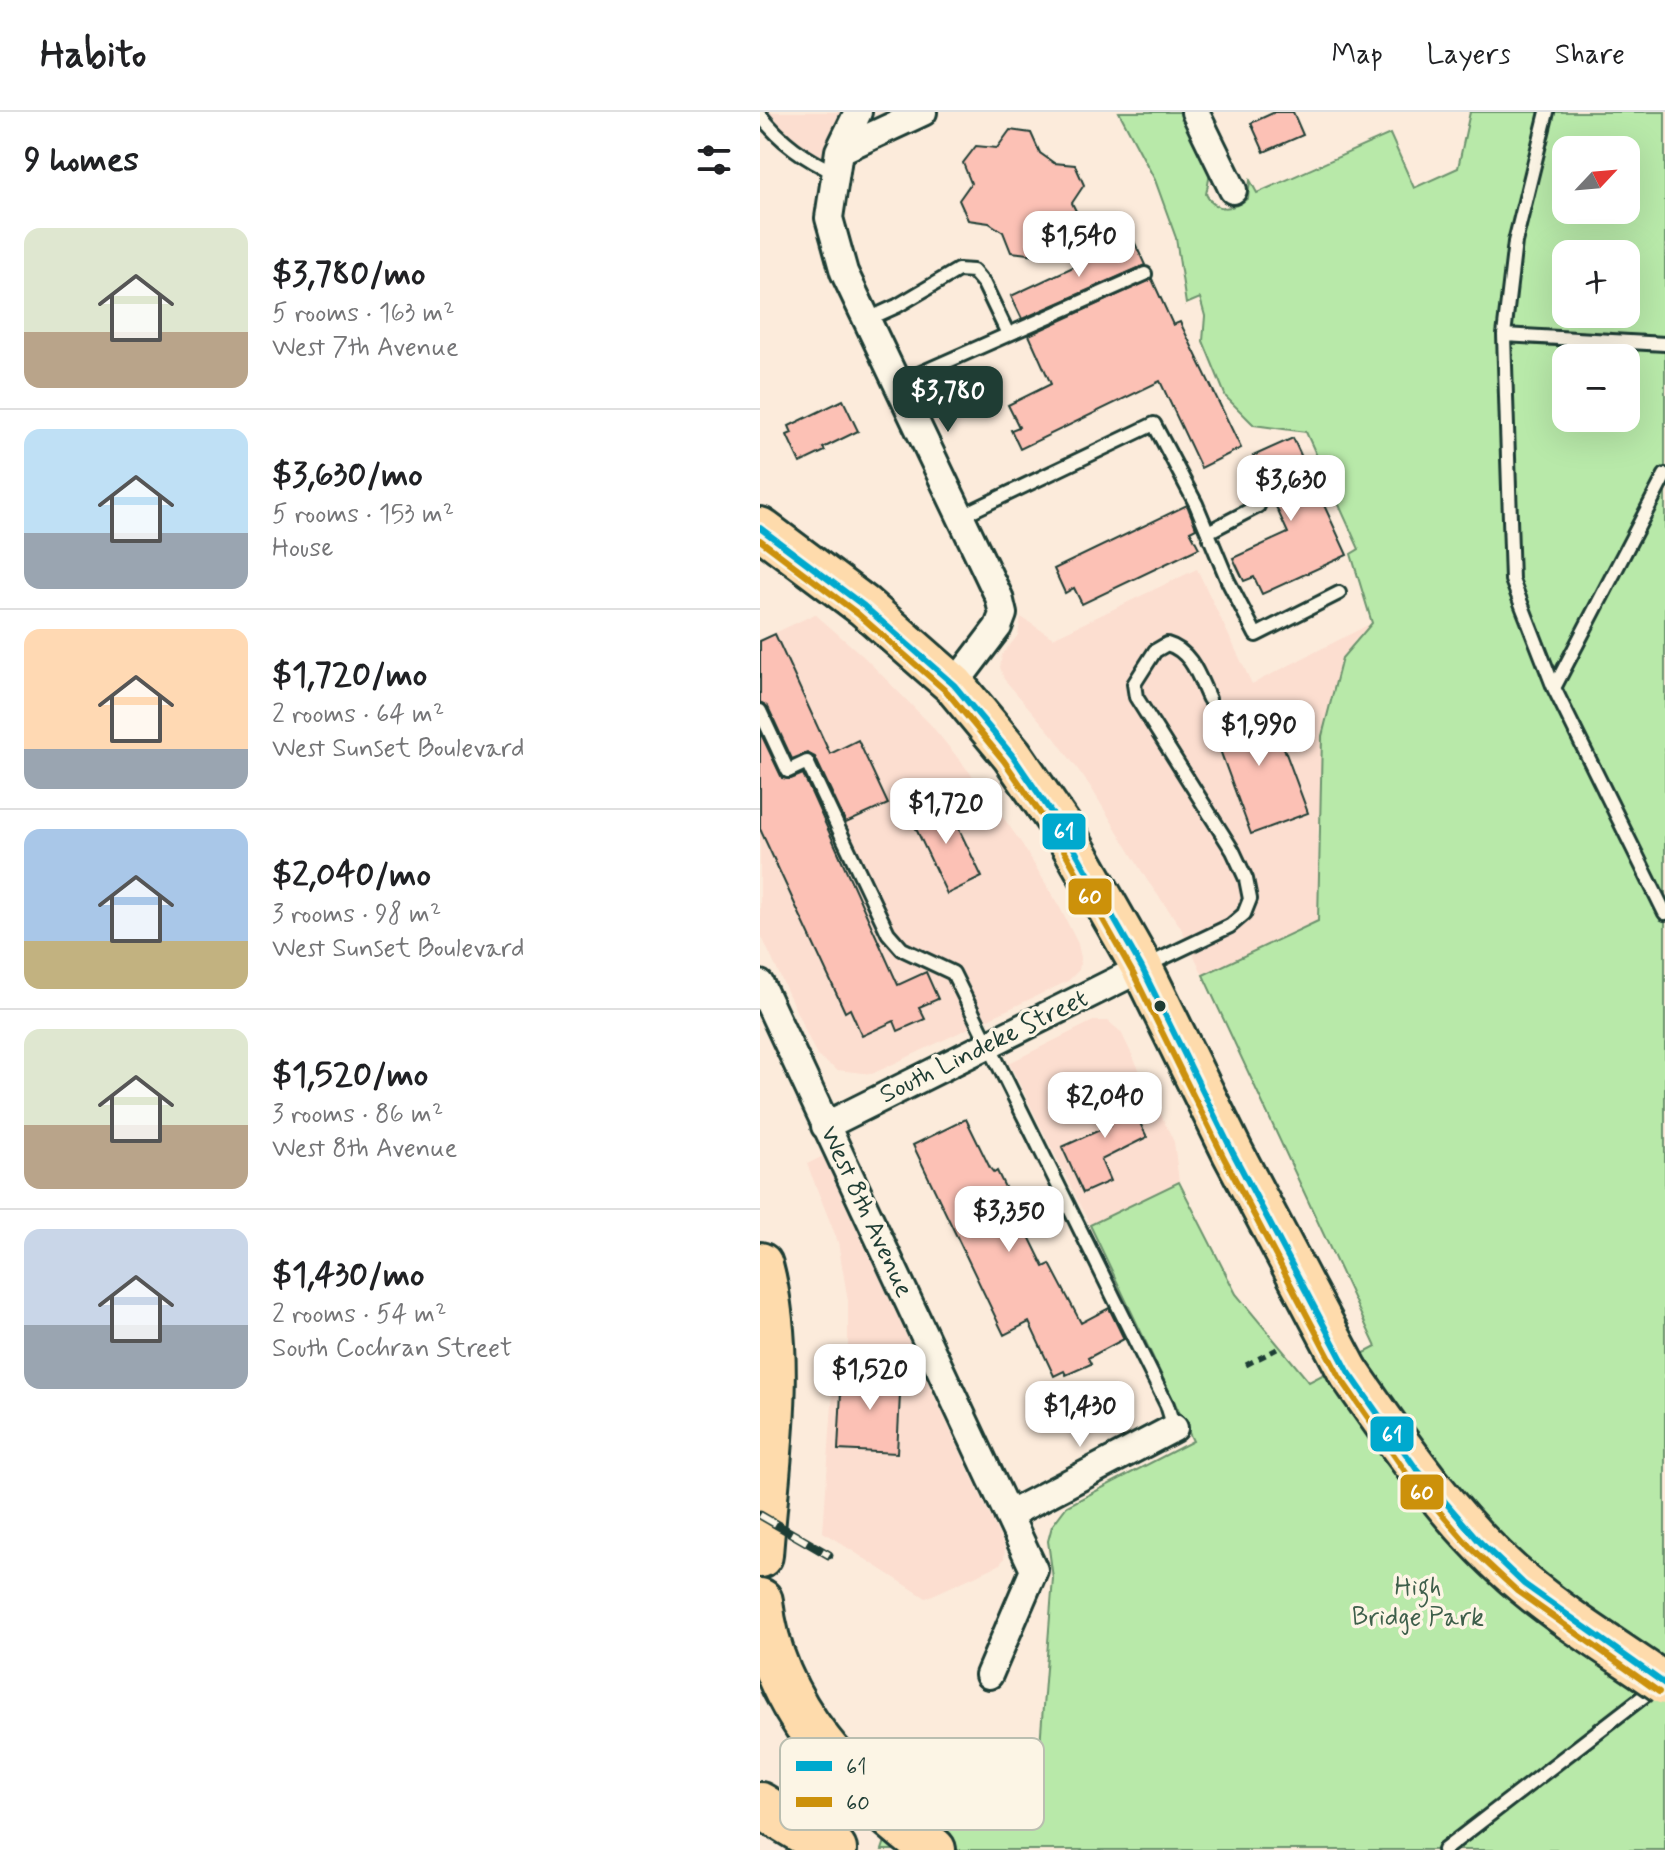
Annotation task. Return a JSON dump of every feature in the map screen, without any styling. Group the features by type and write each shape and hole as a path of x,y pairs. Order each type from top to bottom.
{"highway":[{"path":"760,1265 770,1303 775,1357 760,1555"},
{"path":"760,1601 762,1624 774,1665 796,1709 816,1738"},
{"path":"760,1805 780,1817"},
{"path":"801,1830 834,1850"},
{"path":"907,1830 933,1850"}],"main road":[{"path":"760,528 864,606 954,685 1012,755 1064,831 1142,968 1233,1153 1348,1371 1415,1467 1478,1540 1524,1584 1665,1682"}],"street":[{"path":"858,112 837,162 829,218 844,272 999,597 1003,614 998,627 954,685"},
{"path":"837,162 923,112"},
{"path":"1195,112 1233,190"},
{"name":"South Lindeke Street","path":"825,1126 1142,968"},
{"name":"West 8th Avenue","path":"760,984 1034,1570 989,1675"},
{"path":"1008,1515 1174,1428"}],"lane":[{"path":"1547,112 1515,242 1504,335 1512,580 1554,688 1665,913"},
{"path":"760,115 776,136 810,161 837,162"},
{"path":"866,320 897,306 958,270 973,271 984,284 1008,334"},
{"path":"896,384 1145,274"},
{"path":"1504,335 1665,344"},
{"path":"961,516 1154,424 1256,635 1339,593"},
{"path":"1554,688 1665,475"},
{"path":"1208,532 1258,506"},
{"path":"1142,968 1230,926 1244,914 1250,899 1246,879 1233,851 1136,697 1134,684 1155,651 1167,644 1178,647 1188,657 1209,699"},
{"path":"760,711 788,771 807,762 888,933 902,949 953,973 1167,1405 1174,1428"},
{"path":"1444,1850 1665,1682"}],"path":[{"path":"1246,1365 1277,1349"}],"shaded area":[{"path":"760,112 843,112 827,140 821,171 775,145 760,127"},
{"path":"1197,569 1252,684 1372,623 1354,641 1318,828 1318,921 1203,975 1180,926 1147,880 1090,786 1054,737 1004,679 1000,667 1002,655 1018,635 1021,617 1053,638"},
{"path":"815,614 864,657 931,725 984,790 1022,844 1058,904 1078,944 1081,958 1079,970 1068,981 872,1074 837,1070 817,1056 760,933 760,640"},
{"path":"1093,1021 1108,1021 1121,1032 1174,1142 1179,1182 1090,1225 1009,1063"},
{"path":"823,1156 1005,1548 1004,1559 999,1565 926,1598 823,1532 835,1361 848,1361 848,1301 838,1242 807,1164"}],"green space":[{"name":"High Bridge Park","path":"1119,112 1180,112 1208,145 1210,169 1206,194 1214,204 1225,208 1248,198 1250,180 1257,193 1390,134 1414,188 1458,168 1470,112 1665,112 1665,1850 882,1850 889,1830 1044,1830 1044,1738 1041,1738 1053,1578 1048,1541 1052,1526 1067,1506 1193,1441 1090,1225 1179,1182 1236,1294 1309,1382 1376,1347 1203,975 1318,921 1322,736 1342,658 1372,623 1351,554 1359,549 1306,432 1254,425 1226,397 1203,341 1205,316 1200,298 1186,304 1176,238 1155,180"}],"building":[{"path":"1275,112 1293,112 1303,135 1264,152 1251,123"},
{"path":"1010,130 1031,133 1040,153 1054,163 1075,165 1084,185 1072,203 1081,221 1055,257 1011,252 1003,232 989,223 968,220 959,200 971,183 963,163 976,146 997,148"},
{"path":"1133,239 1145,265 1022,319 1011,296"},
{"path":"1152,279 1173,325 1180,322 1241,448 1201,468 1160,381 1020,449 1011,430 1019,427 1008,405 1051,384 1029,335"},
{"path":"843,400 858,431 800,463 787,435 792,433 789,426"},
{"path":"1293,438 1347,555 1262,594 1254,577 1244,581 1233,558 1288,533 1253,456"},
{"path":"1187,505 1196,528 1190,531 1199,548 1082,604 1074,588 1065,593 1054,569"},
{"path":"775,634 830,754 858,740 888,804 846,823 815,757 807,753 792,759 768,707 760,702 760,641"},
{"path":"1267,702 1308,813 1251,834 1210,723"},
{"path":"760,732 782,778 791,779 803,774 898,985 926,972 938,999 919,1007 925,1019 898,1031 894,1021 862,1036 850,1009 845,1012 760,829"},
{"path":"944,798 982,877 947,894 909,814"},
{"path":"1120,1083 1147,1137 1101,1160 1110,1181 1083,1193 1062,1147 1111,1125 1096,1094"},
{"path":"966,1119 990,1168 994,1173 997,1171 1044,1267 1050,1264 1081,1323 1109,1308 1124,1339 1088,1358 1091,1364 1066,1375 1064,1371 1054,1376 1029,1322 1004,1335 913,1145"},
{"path":"842,1372 901,1375 897,1453 838,1450"}],"railway":[{"path":"760,1515 829,1555"}],"transit line":[{"name":"61","path":"760,528 864,606 954,685 1012,755 1064,831 1142,968 1233,1153 1348,1371 1415,1467 1478,1540 1524,1584 1665,1684"},
{"name":"60","path":"760,540 858,614 947,692 1004,761 1056,836 1133,973 1224,1158 1339,1376 1407,1474 1470,1547 1517,1591 1659,1692"}]}
